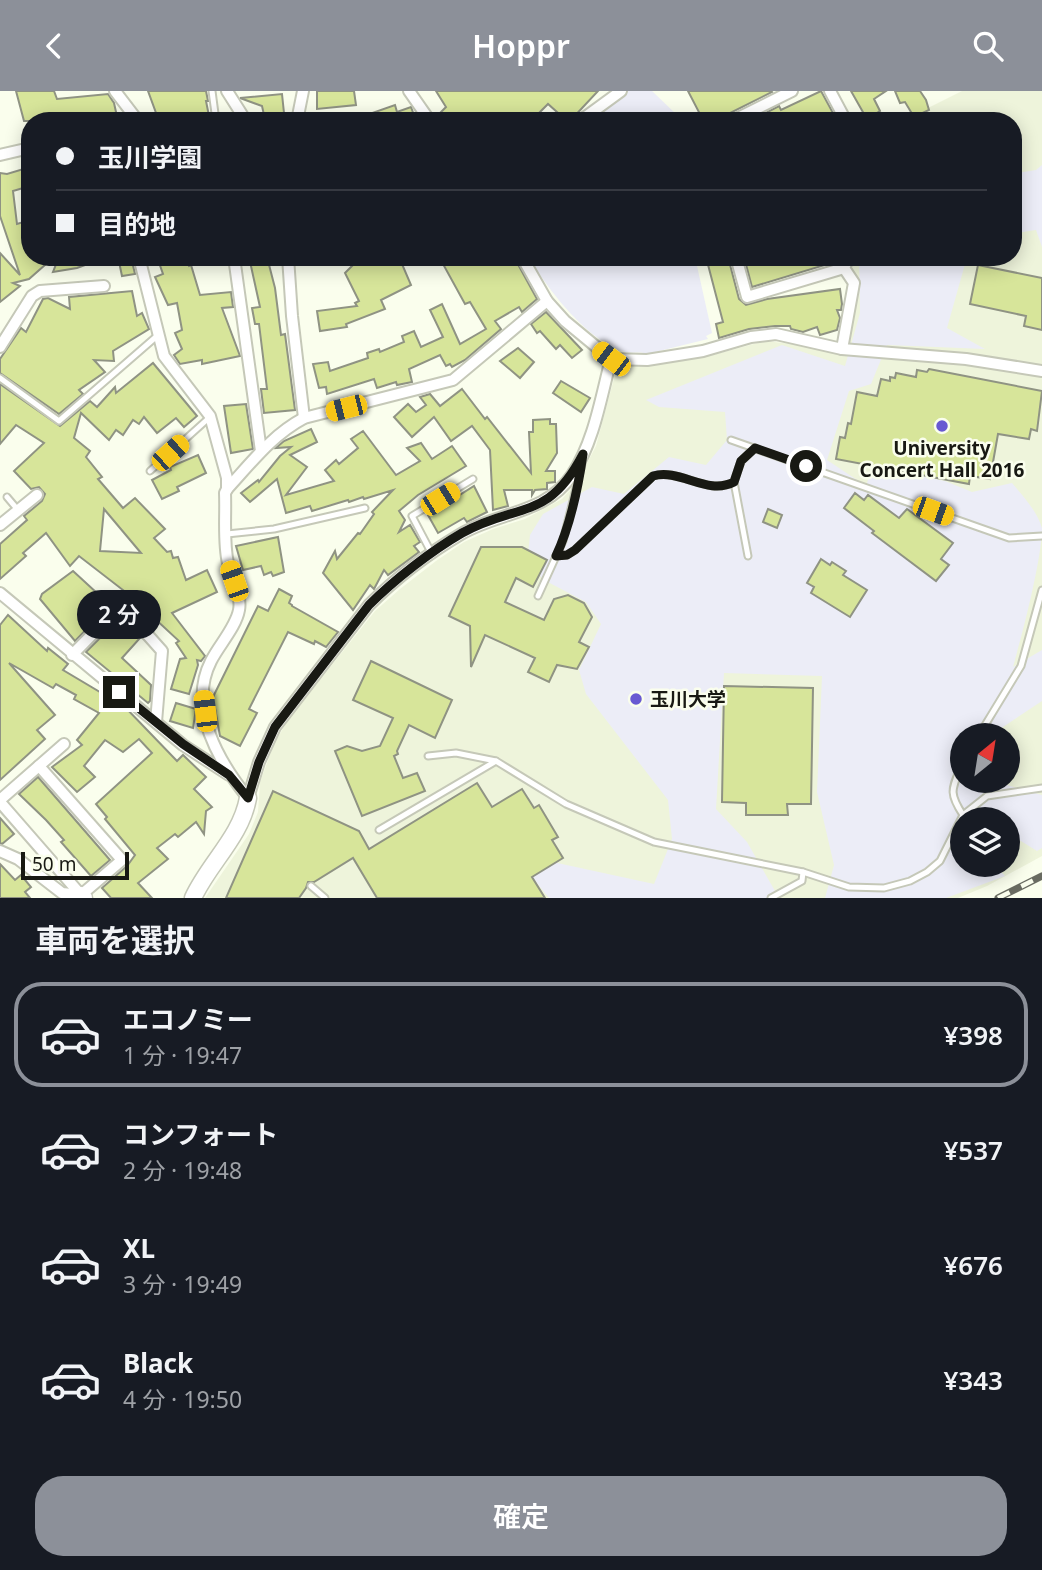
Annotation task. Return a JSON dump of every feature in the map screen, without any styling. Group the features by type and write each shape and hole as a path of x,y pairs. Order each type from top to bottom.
{"street":[{"path":"115,91 131,112"},
{"path":"227,91 240,112"},
{"path":"299,112 303,91"},
{"path":"409,91 424,112"},
{"path":"592,112 621,91"},
{"path":"750,112 792,91"},
{"path":"830,91 841,112"},
{"path":"0,155 21,150"},
{"path":"141,266 164,356 210,416 228,489"},
{"path":"235,266 261,451"},
{"path":"289,266 304,418"},
{"path":"527,266 547,300 577,333 611,359 647,360 703,351 751,337 776,334 842,349 966,359 1042,371"},
{"path":"739,266 747,297 837,266"},
{"path":"842,349 854,283 847,266"},
{"path":"0,347 32,296 40,291 104,286"},
{"path":"248,798 229,775 208,734 202,688 209,664 239,613 240,600 227,562 225,493 261,451 292,424 304,418 453,380 547,300"},
{"path":"193,898 200,883 241,824 253,779 275,727 369,605 432,554 476,526 533,507 551,497 572,476 583,454 611,359"},
{"path":"0,525 37,495"},
{"path":"0,593 183,744 229,775"},
{"path":"72,655 121,605 162,651 156,722"},
{"path":"64,744 0,801 82,897"},
{"path":"39,766 122,860 82,897"},
{"path":"0,851 18,859 62,893 82,897"}],"lane":[{"path":"212,91 215,112"},
{"path":"0,378 59,421 159,334"},
{"path":"150,471 210,416"},
{"path":"731,440 1009,538 1042,536"},
{"path":"748,556 734,482 741,461 755,448"},
{"path":"538,596 563,541 578,487 583,454"},
{"path":"556,556 567,555 575,550 653,476 664,473 702,485 726,487 734,482"},
{"path":"432,554 412,516 473,478"},
{"path":"7,497 18,510"},
{"path":"226,534 274,529 365,508"},
{"path":"986,723 1021,666 1042,590"},
{"path":"428,756 456,753 496,761 566,804 654,842 803,872 849,887 884,888 910,881 940,861 950,841"},
{"path":"379,830 496,761"},
{"path":"973,807 987,796 1042,789"},
{"path":"771,898 802,881 803,872"},
{"path":"311,886 325,898"}],"shaded area":[{"path":"626,91 652,91 674,112 604,112"},
{"path":"962,91 1042,91 1042,856 1020,868 1020,807 950,807 950,877 1004,877 958,898 205,898 249,834 258,812 260,782 274,744 288,720 375,611 400,589 464,542 525,519 562,499 578,481 596,446 616,371 626,365 709,356 765,341 793,344 845,356 859,282 850,266 1022,266 1022,112 920,112"},
{"path":"1042,165 1042,247 1036,230 1022,232 1022,172 1036,170"},
{"path":"535,266 697,266 712,333 706,336 708,339 647,354 626,352 612,347 584,326"},
{"path":"859,266 964,266 947,328 985,349 887,345 871,384 849,391 827,460 866,486 872,467 945,481 972,492 1012,483 1037,516 1042,528 1039,558 1013,667 1042,650 1042,701 1009,723 950,723 950,793 1020,793 1020,789 1042,795 1042,848 1037,851 1020,840 1020,807 950,807 950,877 1002,877 946,898 825,898 834,865 817,792 822,676 724,673 716,809 747,842 779,898 549,898 532,877 539,859 654,884 672,839 668,800 586,694 579,670 601,624 586,602 542,579 528,554 530,535 543,514 592,487 624,494 669,457 706,465 727,440 725,412 659,407 646,400 782,345 845,366 860,313"}],"building":[{"path":"16,91 54,91 57,99 108,94 116,112 22,112"},
{"path":"148,91 206,91 208,112 156,112"},
{"path":"317,91 354,91 356,105 317,109"},
{"path":"436,91 598,91 578,112 557,112 548,104 540,112 441,112 446,107"},
{"path":"688,91 772,92 732,112 699,112"},
{"path":"821,91 832,112 767,112 779,106 781,110"},
{"path":"851,91 886,91 874,99 880,111 863,112"},
{"path":"895,91 920,91 929,110 911,112 905,102 900,103"},
{"path":"282,94 284,112 263,112 262,106 240,98"},
{"path":"395,105 397,112 375,112"},
{"path":"411,107 413,112 397,112"},
{"path":"21,170 21,189 13,191 17,224 21,223 21,266 44,266 29,279 13,283 20,286 0,302 0,253 20,275 0,216 0,173"},
{"path":"55,266 82,266 77,268 53,272"},
{"path":"120,266 133,266 135,274 122,276"},
{"path":"160,266 191,266 200,295 231,292 233,307 222,308 240,356 202,364 202,360 180,364 174,355 182,349 175,333 182,330 177,303 168,305 155,277 163,274"},
{"path":"251,266 269,266 281,335 285,334 295,410 264,413 261,389 267,389 259,324 255,324 252,308 260,307"},
{"path":"352,266 403,266 411,285 381,300 385,309 346,324 347,327 320,331 317,311 357,306 355,303 359,301 345,273"},
{"path":"444,266 519,266 537,299 522,312 519,307 495,321 501,329 465,360 452,367 450,364 446,366 440,355 409,369 412,382 397,385 396,382 377,388 374,379 327,394 326,387 319,388 313,364 328,362 330,371 368,358 367,353 379,349 380,352 404,342 402,336 414,331 421,347 443,337 430,310 442,304 460,344 486,329 470,302 465,304"},
{"path":"708,266 730,266 739,299 746,305 767,299 840,289 842,304 841,310 837,310 840,318 837,330 820,335 817,327 803,332 791,329 790,326 775,326 749,329 719,338 716,324 723,322"},
{"path":"746,266 821,266 752,287"},
{"path":"978,266 1042,278 1042,330 1024,326 1026,316 970,304"},
{"path":"132,291 137,316 142,313 149,329 113,351 114,361 94,360 105,372 79,390 83,394 59,414 0,373 0,359 21,328 26,332 43,299 48,298 70,309 69,297"},
{"path":"546,312 582,350 572,358 560,345 556,349 540,331 537,333 531,324"},
{"path":"518,348 534,362 520,378 500,361"},
{"path":"153,363 197,416 184,427 176,418 157,433 144,417 139,424 133,420 123,435 116,430 109,440 81,413 74,438 90,451 86,457 102,477 98,479 123,508 135,498 165,529 154,538 167,552 171,551 173,558 178,557 186,580 207,570 217,592 172,613 205,656 201,661 197,660 198,665 189,694 171,689 180,659 186,658 176,643 179,641 153,617 154,614 79,556 70,566 46,533 23,553 26,556 0,579 0,544 27,520 24,516 42,501 45,494 39,487 31,489 14,471 44,443 16,425 0,444 0,384 60,426 90,401 97,407 115,387 116,393","holes":["104,509 141,553 100,551"]},
{"name":"University Concert Hall 2016","path":"929,369 1042,391 1037,431 1031,429 1029,439 998,434 990,479 970,476 969,484 836,459 840,437 845,438 848,423 851,424 857,392 877,396 881,379 890,381 890,377 895,378 896,373 916,377 917,370 927,372"},
{"path":"561,381 590,398 581,412 553,393"},
{"path":"462,389 531,473 529,432 533,432 533,420 550,419 550,424 556,424 557,453 546,471 555,471 555,482 547,483 547,489 535,490 532,495 532,490 504,490 508,506 493,510 490,450 472,426 451,441 434,417 412,437 394,417 408,404 416,412 426,405 420,397 430,394 440,406"},
{"path":"246,404 253,449 231,453 224,406"},
{"path":"311,429 317,442 290,455 307,467 286,495 334,481 325,470 336,460 339,464 358,448 351,439 363,431 396,475 420,461 407,448 421,443 432,459 452,446 466,466 418,495 399,511 405,520 399,532 410,525 420,542 414,546 419,552 388,575 384,570 374,589 370,585 353,610 323,573 335,551 337,559 358,533 360,534 374,514 372,512 393,490 312,511 310,506 286,513 277,479 250,502 241,493 258,480 259,482 291,447 277,447"},
{"path":"198,455 206,473 177,487 179,491 162,499 152,480 171,470 170,467"},
{"path":"474,486 487,512 467,522 464,518 438,533 428,515"},
{"path":"855,493 864,500 868,495 899,518 907,509 953,543 941,559 949,565 936,581 872,533 874,531 844,508"},
{"path":"768,509 782,515 777,528 763,522"},
{"path":"278,537 284,572 273,576 271,572 264,575 261,566 243,570 236,546"},
{"path":"481,547 522,547 547,560 533,587 516,578 505,602 544,620 554,599 568,595 584,603 592,617 579,642 589,647 577,669 557,665 549,682 528,672 535,658 485,635 471,667 470,626 449,616"},
{"path":"821,559 846,571 843,575 867,590 850,617 811,593 814,587 807,583"},
{"path":"73,571 110,605 75,641 40,599 42,594"},
{"path":"279,589 292,596 289,603 292,606 338,632 326,647 288,632 249,709 257,713 240,746 220,736 213,697 258,606 268,611"},
{"path":"8,615 47,651 48,648 68,664 63,670 125,707 177,761 183,755 206,777 194,789 212,807 206,811 204,834 196,822 178,837 175,834 157,848 168,859 138,883 152,898 111,898 102,888 127,866 135,855 96,804 152,753 139,739 123,752 105,740 84,766 95,777 77,792 52,767 82,745 77,740 99,713 74,699 76,695 56,684 53,688 9,663 55,715 37,730 45,739 0,780 0,625"},
{"path":"121,617 140,638 122,658 151,685 148,703 86,652"},
{"path":"371,661 452,700 435,738 409,725 398,754 394,756 403,778 417,773 425,791 362,816 335,751 347,746 362,751 380,746 393,718 353,700"},
{"path":"724,686 813,688 811,804 787,804 788,815 746,815 746,803 722,802"},
{"path":"176,703 196,709 193,728 170,721"},
{"path":"38,777 110,860 91,876 61,842 64,840 19,794"},
{"path":"477,783 492,807 522,789 534,808 539,805 558,837 552,840 563,858 532,877 545,898 377,898 353,858 314,882 308,882 299,898 226,898 273,791 359,831 369,849"},
{"path":"0,818 14,834 2,844 0,843"},
{"path":"0,864 15,880 21,875 31,887 25,892 30,898 0,898"}],"railway":[{"path":"998,898 1042,876"}],"place":[{"name":"University Concert Hall 2016","path":"942,426"},
{"name":"玉川大学","path":"636,699"}],"route":[{"path":"119,692 183,744 229,775 248,798 259,762 275,727 369,605 460,534 533,507 551,497 572,476 583,454 578,487 563,541 556,556 567,555 575,550 653,476 664,473 702,485 726,487 734,482 741,461 755,448 806,466"}]}
